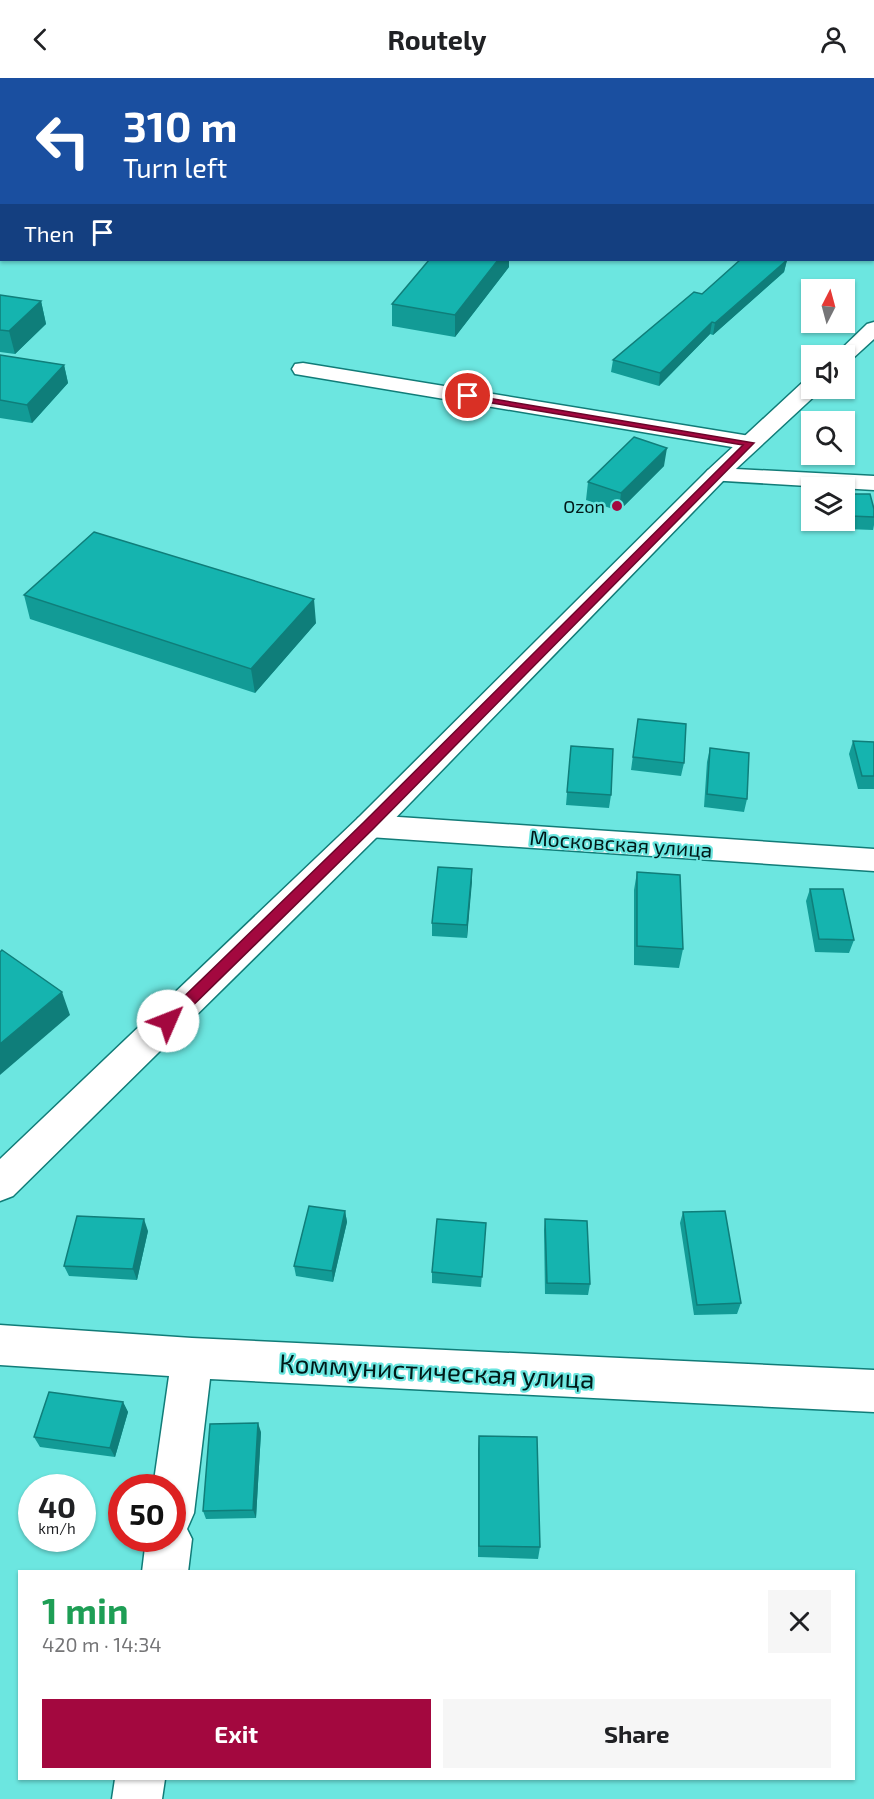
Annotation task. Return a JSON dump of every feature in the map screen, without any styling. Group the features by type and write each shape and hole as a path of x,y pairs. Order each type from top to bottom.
{"street":[{"path":"855,346 874,328"},
{"path":"303,369 750,443"},
{"path":"0,1184 369,826 716,475 801,396"},
{"path":"716,475 874,483"},
{"name":"Московская улица","path":"369,826 874,860"},
{"name":"Коммунистическая улица","path":"0,1345 192,1358 874,1391"},
{"path":"177,1474 192,1358"},
{"path":"165,1570 167,1552"},
{"path":"137,1799 140,1780"}],"building":[{"path":"428,261 497,261 455,315 392,304"},
{"path":"739,261 786,261 715,323 712,322 660,373 613,360 694,292 702,294"},
{"path":"0,295 41,301 9,331 0,330"},
{"path":"0,355 64,365 27,405 0,400"},
{"path":"634,437 667,448 621,493 588,482"},
{"path":"855,494 870,494 874,517 855,516"},
{"path":"94,532 314,599 251,669 24,595"},
{"path":"638,719 686,724 684,763 633,757"},
{"path":"853,741 874,742 874,776 862,776"},
{"path":"571,746 613,749 611,795 567,792"},
{"path":"710,748 749,753 747,799 707,794"},
{"path":"438,867 472,869 467,925 432,923"},
{"path":"637,872 680,875 683,949 637,946"},
{"path":"810,889 843,889 854,940 819,939"},
{"path":"2,950 62,992 0,1044 0,952"},
{"path":"309,1206 345,1211 332,1271 294,1266"},
{"path":"725,1211 741,1303 697,1305 683,1212"},
{"path":"77,1216 144,1219 133,1269 64,1266"},
{"path":"437,1219 486,1223 482,1277 432,1272"},
{"path":"545,1219 587,1221 590,1284 547,1283"},
{"path":"49,1392 123,1402 110,1448 34,1437"},
{"path":"258,1423 253,1510 203,1511 210,1424"},
{"path":"479,1436 537,1437 540,1547 479,1546"}],"place":[{"name":"Ozon","path":"617,506"}],"route":[{"path":"168,1021 369,826 750,443 468,396"}]}
